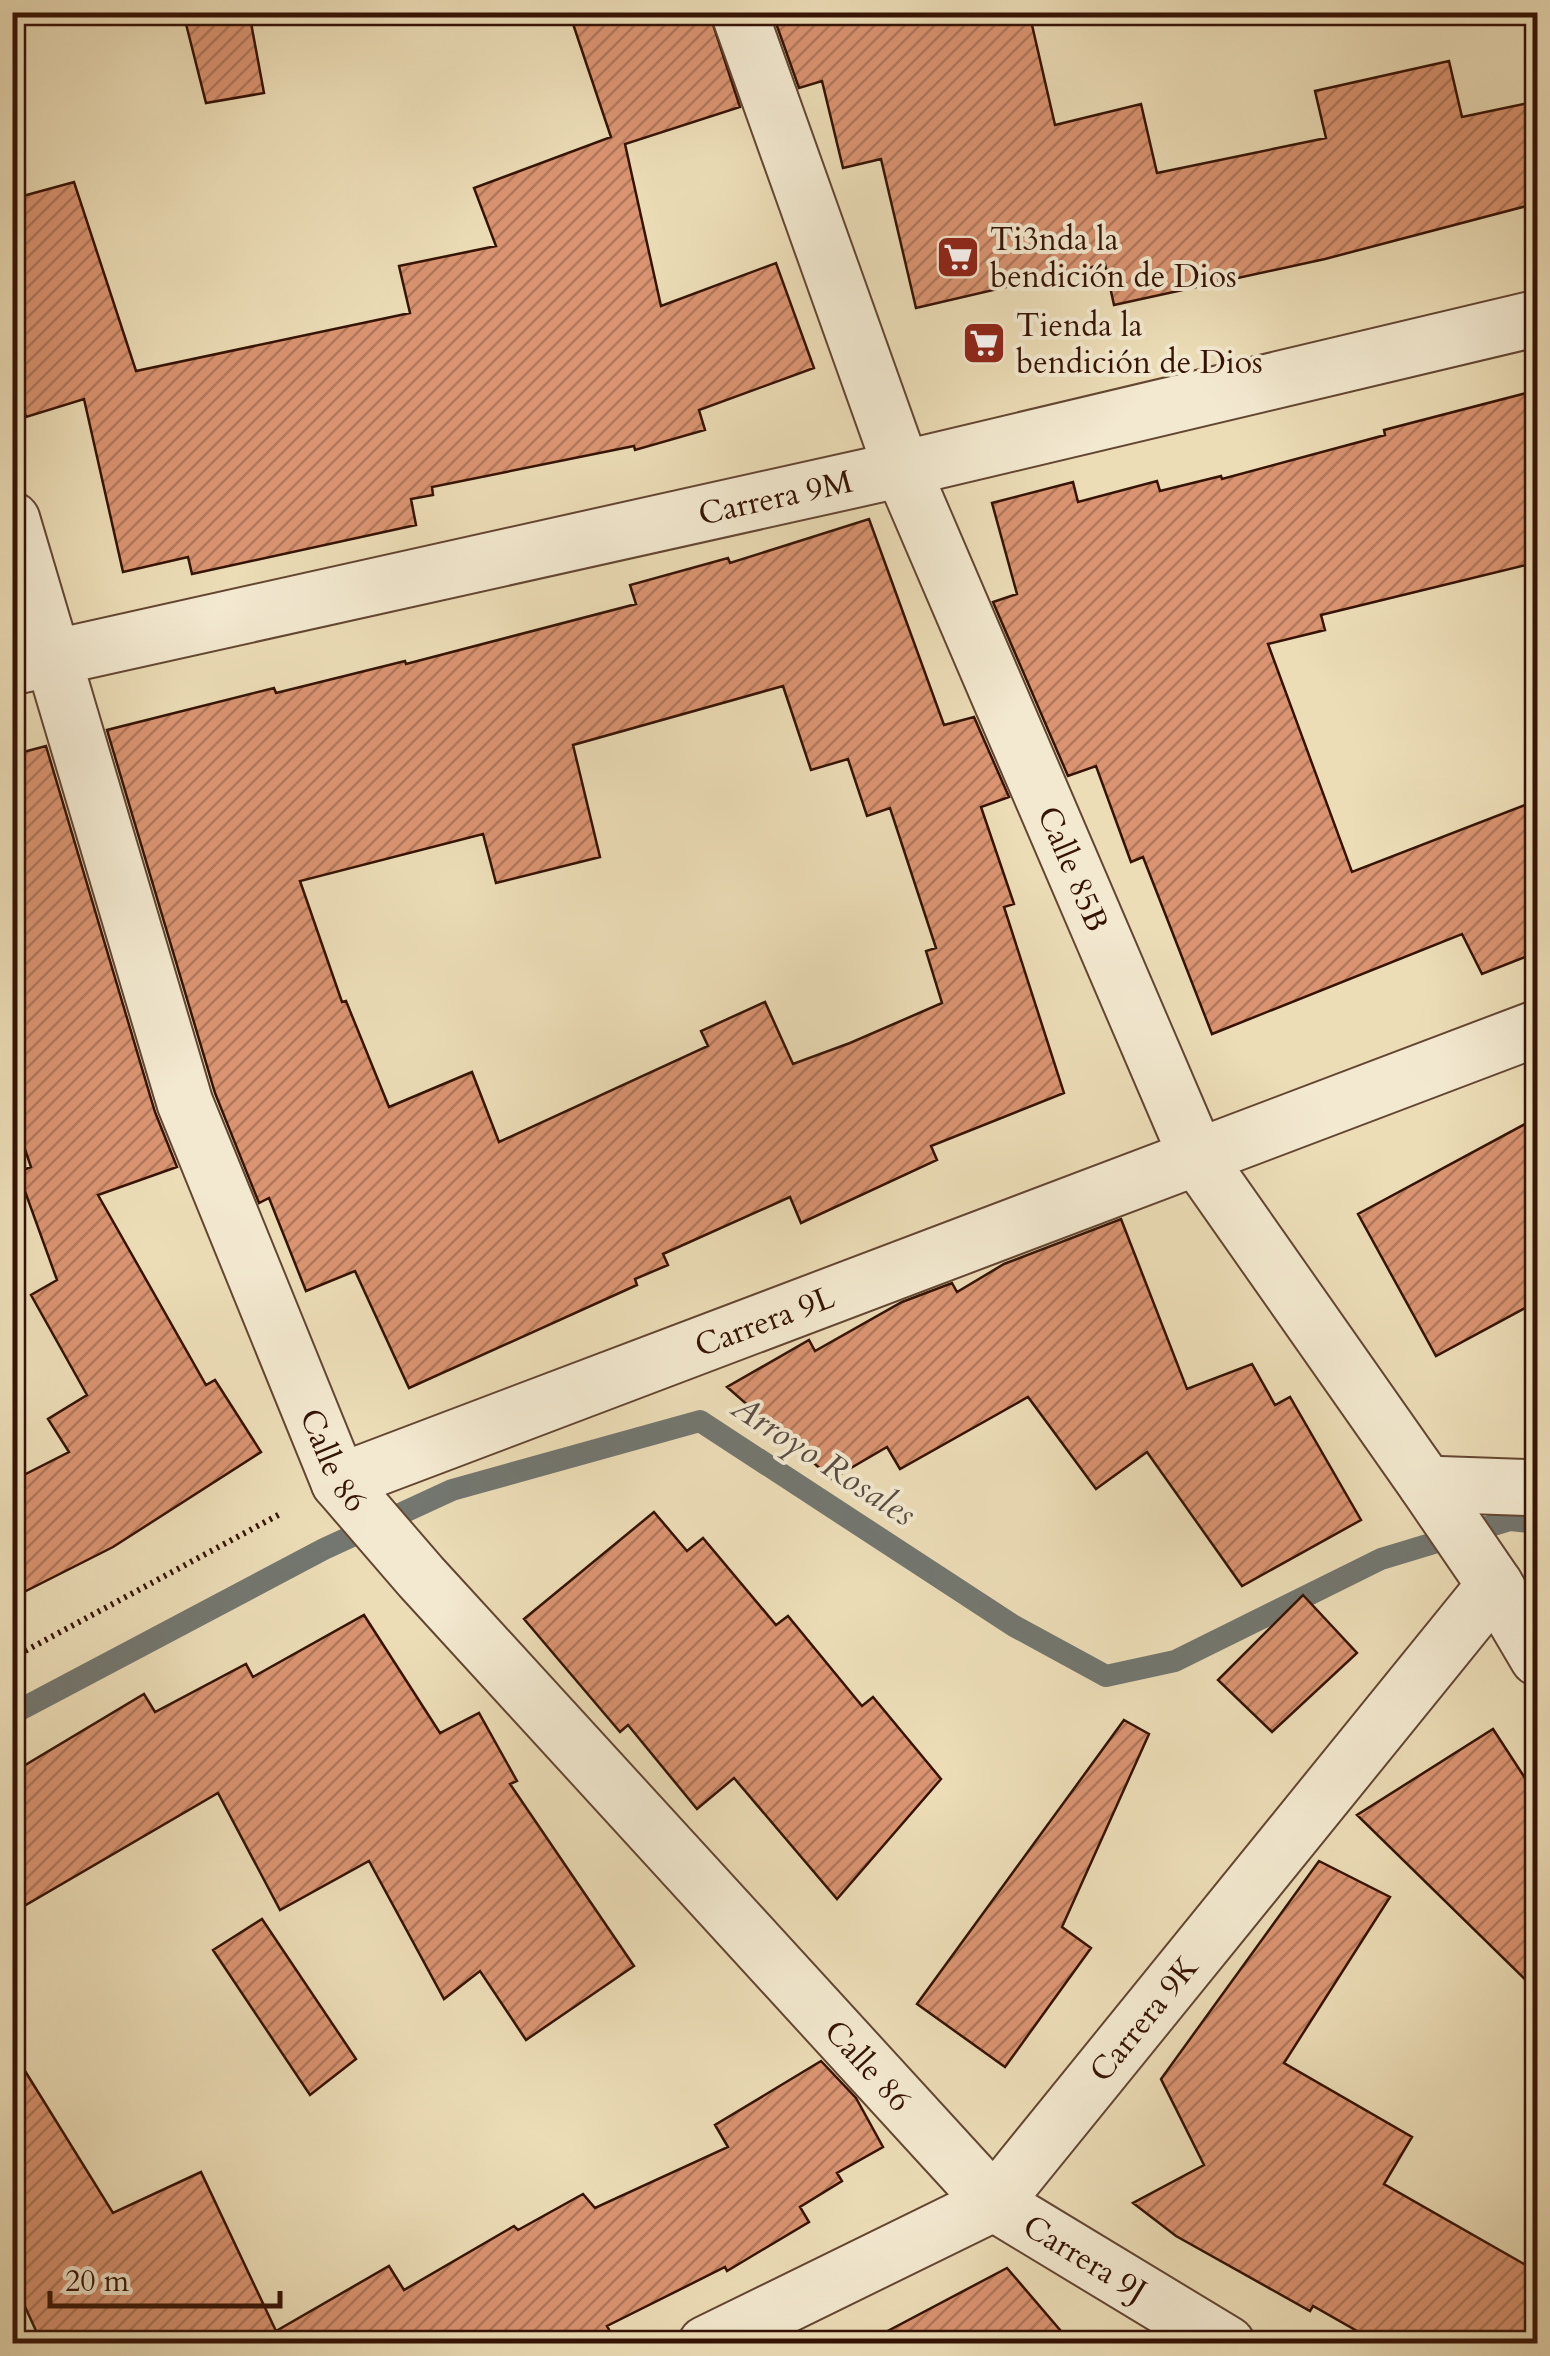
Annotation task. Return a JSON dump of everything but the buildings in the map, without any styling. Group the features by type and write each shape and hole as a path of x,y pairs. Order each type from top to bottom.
{"street":[{"name":"Calle 85B","path":"739,12 902,469 1198,1159 1486,1572 1538,1658"},
{"name":"Carrera 9M","path":"33,662 902,469 1538,318"},
{"name":"Calle 86","path":"12,520 33,662 185,1103 348,1493 994,2203"},
{"name":"Carrera 9L","path":"348,1493 1538,1028"},
{"path":"1435,1498 1538,1488"},
{"name":"Carrera 9K","path":"706,2344 994,2203 1486,1572"},
{"name":"Carrera 9J","path":"994,2203 1227,2344"}],"path":[{"path":"12,1658 348,1493"}],"waterway":[{"name":"Arroyo Rosales","path":"12,1714 324,1549 452,1490 700,1421 1014,1626 1106,1676 1175,1661 1381,1559 1510,1520 1538,1523"}],"place":[{"name":"Ti3nda la bendición de Dios","path":"958,257"},
{"name":"Tienda la bendición de Dios","path":"984,343"}]}
